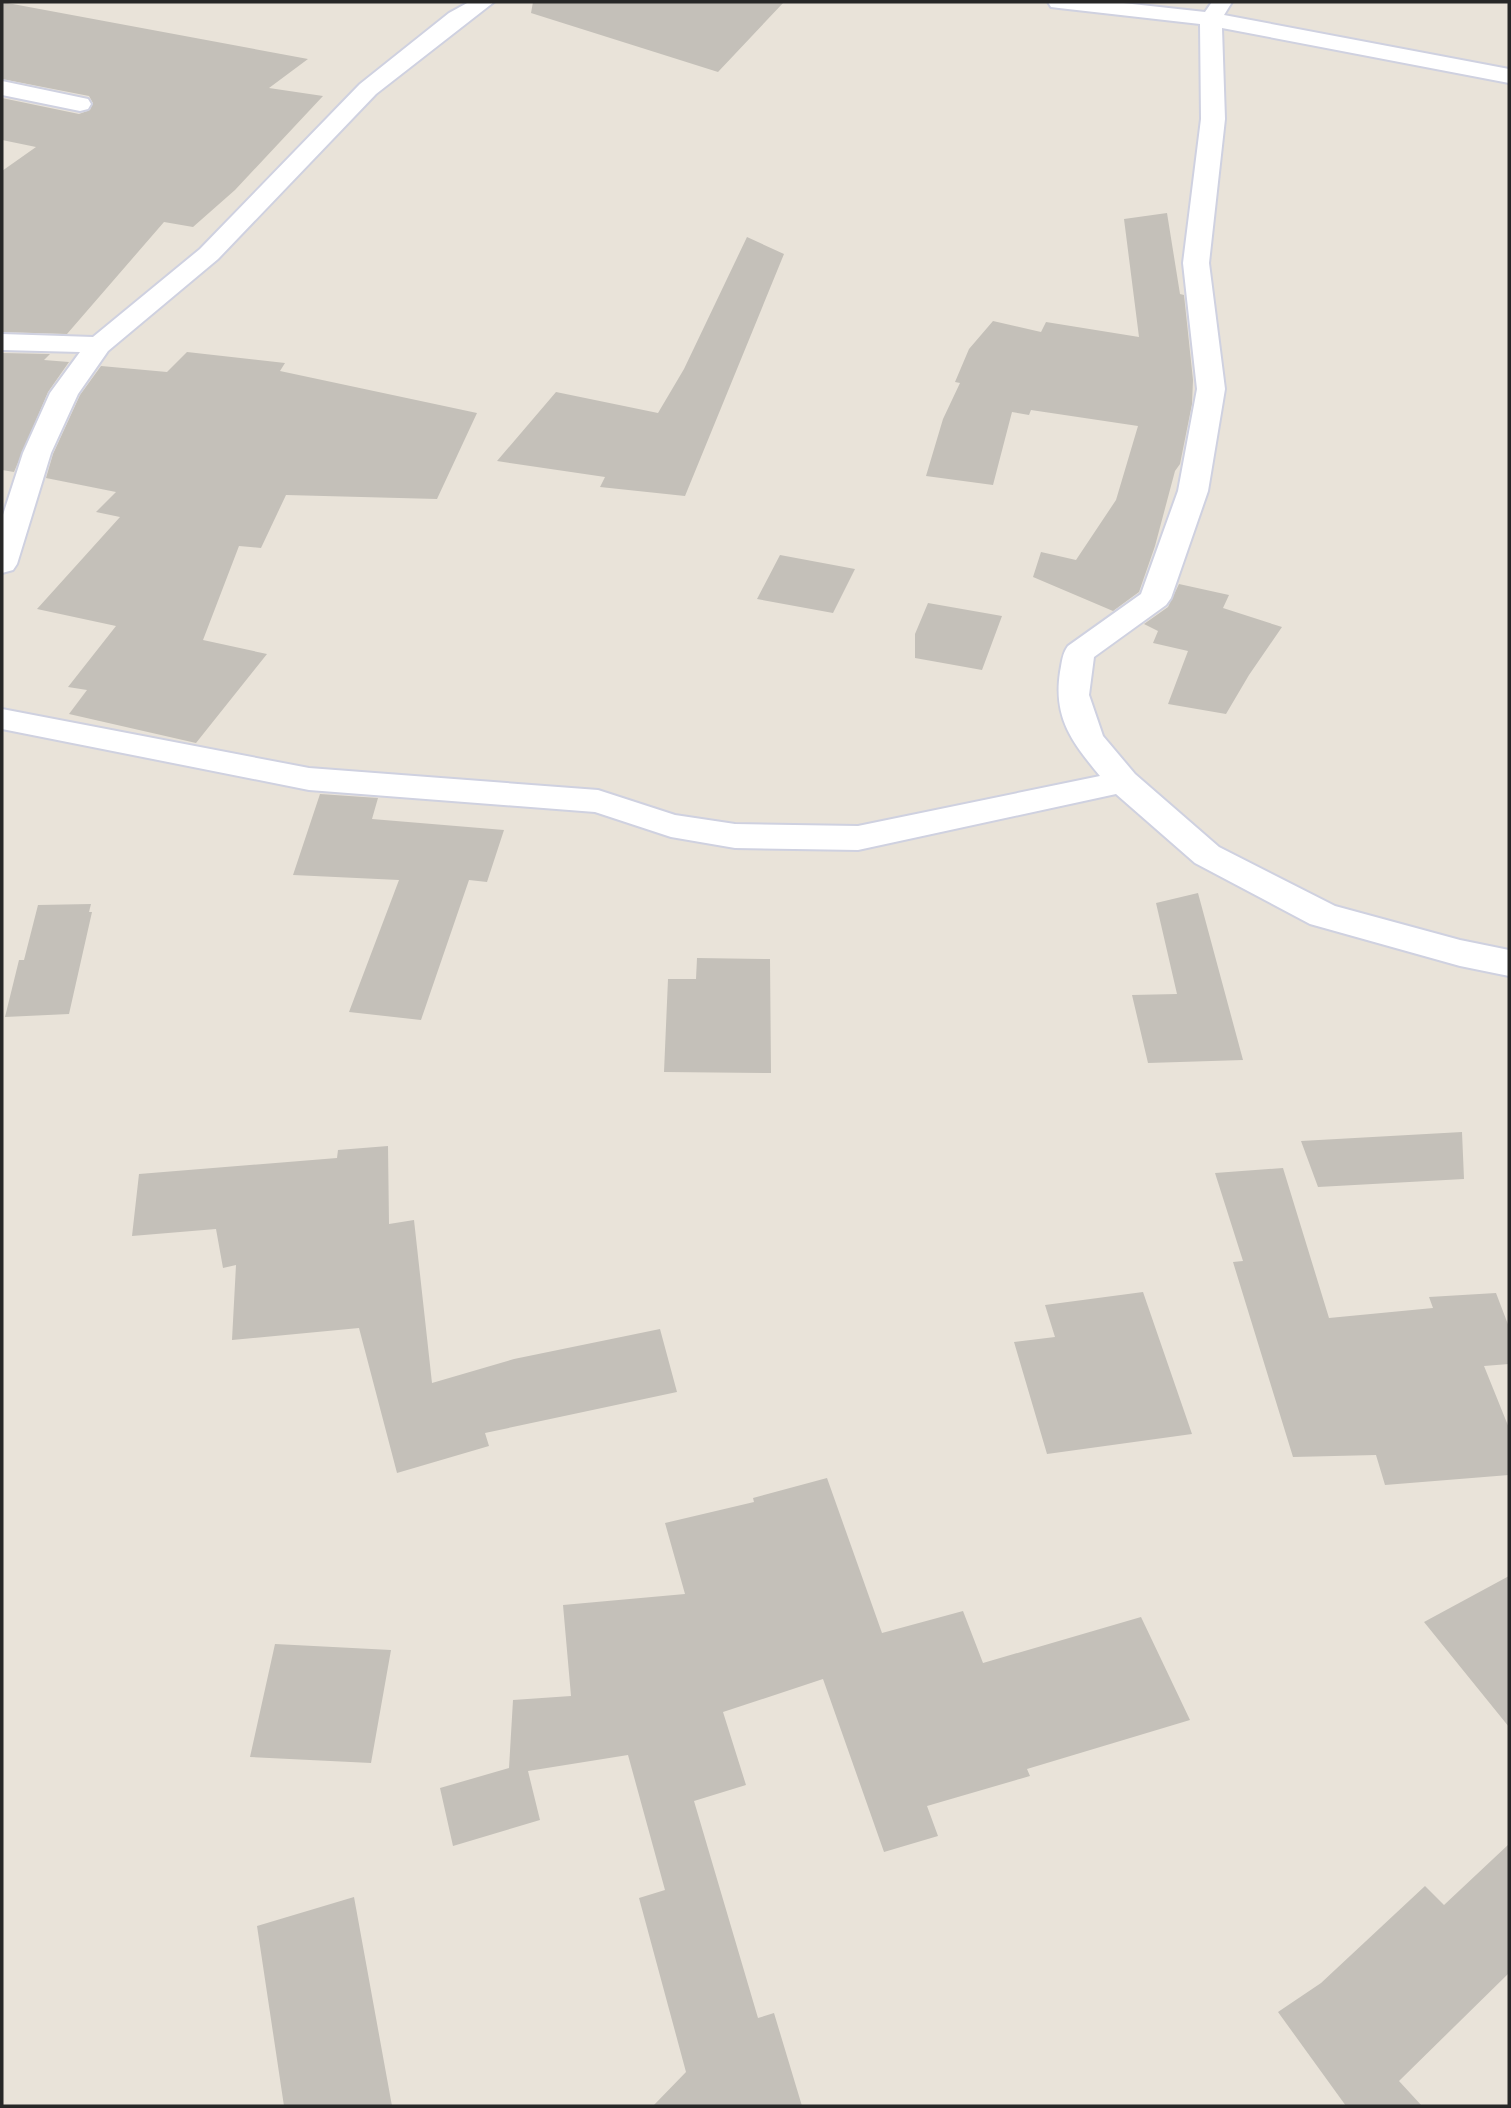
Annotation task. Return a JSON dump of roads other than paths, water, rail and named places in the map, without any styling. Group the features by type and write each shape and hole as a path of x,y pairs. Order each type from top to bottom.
{"street":[{"path":"2,564 37,453 64,393 99,345 209,254 368,89 457,18 483,2"},
{"path":"1059,2 1216,11 1509,76"},
{"path":"1216,11 1213,119 1196,263 1212,389 1193,491 1155,598 1079,653 1073,695 1087,739 1123,782 1207,855 1323,915 1460,953 1509,963"},
{"path":"2,88 80,104"},
{"path":"2,342 99,345"},
{"path":"2,719 309,779 598,801 671,826 735,836 858,838 1123,782"}]}
